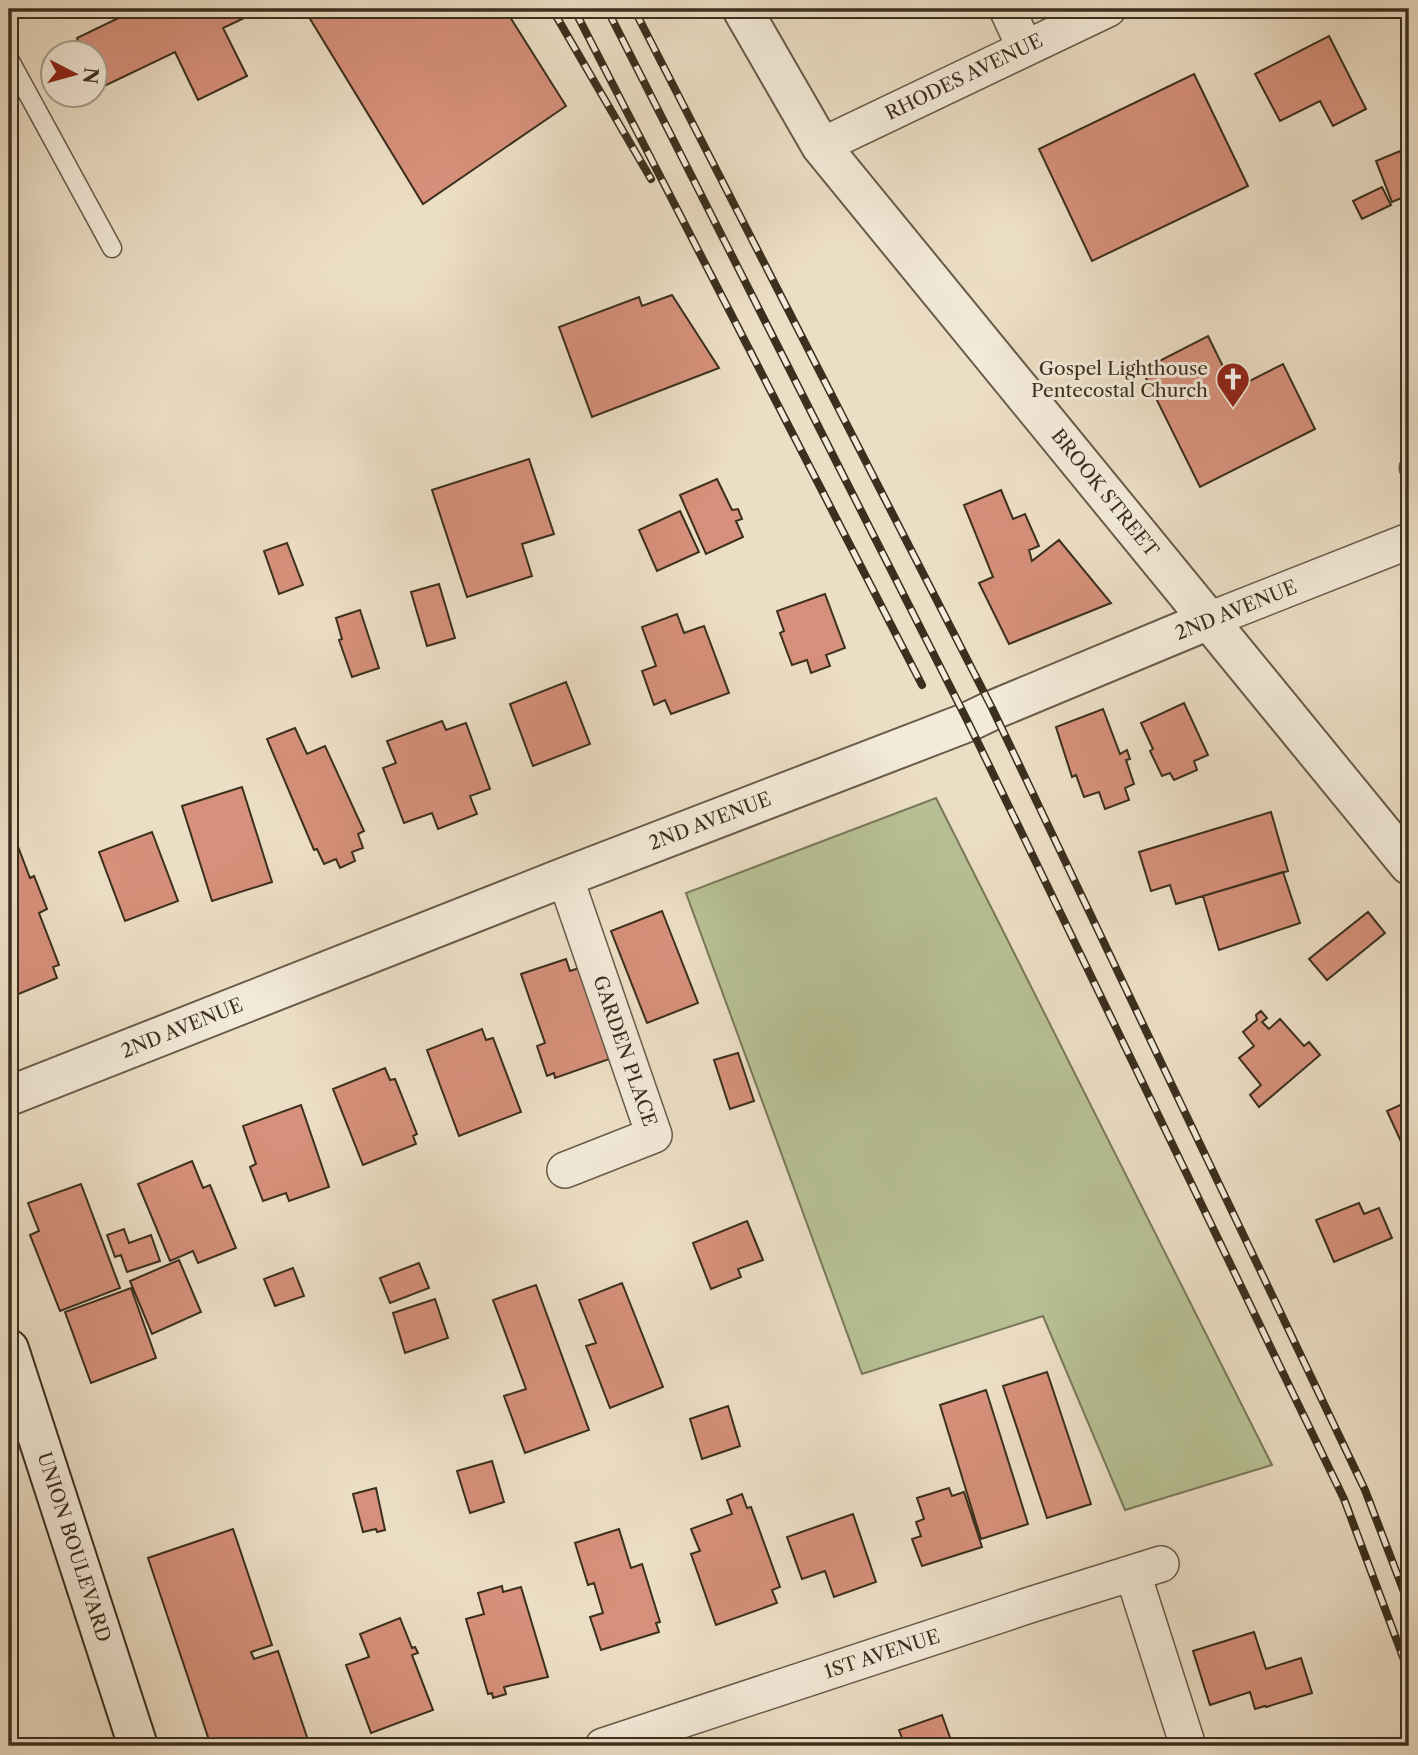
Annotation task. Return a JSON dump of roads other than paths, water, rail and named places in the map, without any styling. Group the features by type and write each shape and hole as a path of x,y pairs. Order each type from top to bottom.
{"street":[{"name":"BROOK STREET","path":"742,9 821,146 1409,865"},
{"path":"1007,9 1025,48"},
{"name":"RHODES AVENUE","path":"821,146 1108,9"},
{"name":"2ND AVENUE","path":"9,1096 968,722 993,709 1209,620 1409,541"},
{"name":"GARDEN PLACE","path":"565,877 654,1135 565,1170"},
{"name":"UNION BOULEVARD","path":"9,1349 138,1746"},
{"name":"1ST AVENUE","path":"603,1746 1032,1604 1147,1569 1188,1746"}],"lane":[{"path":"9,59 112,247"}],"railway":[{"path":"552,9 651,179"},
{"path":"574,9 922,685"},
{"path":"607,9 968,722 1344,1499 1409,1673"},
{"path":"634,9 993,710 1365,1490 1409,1605"}],"place":[{"name":"Gospel Lighthouse Pentecostal Church","path":"1233,409"}]}
